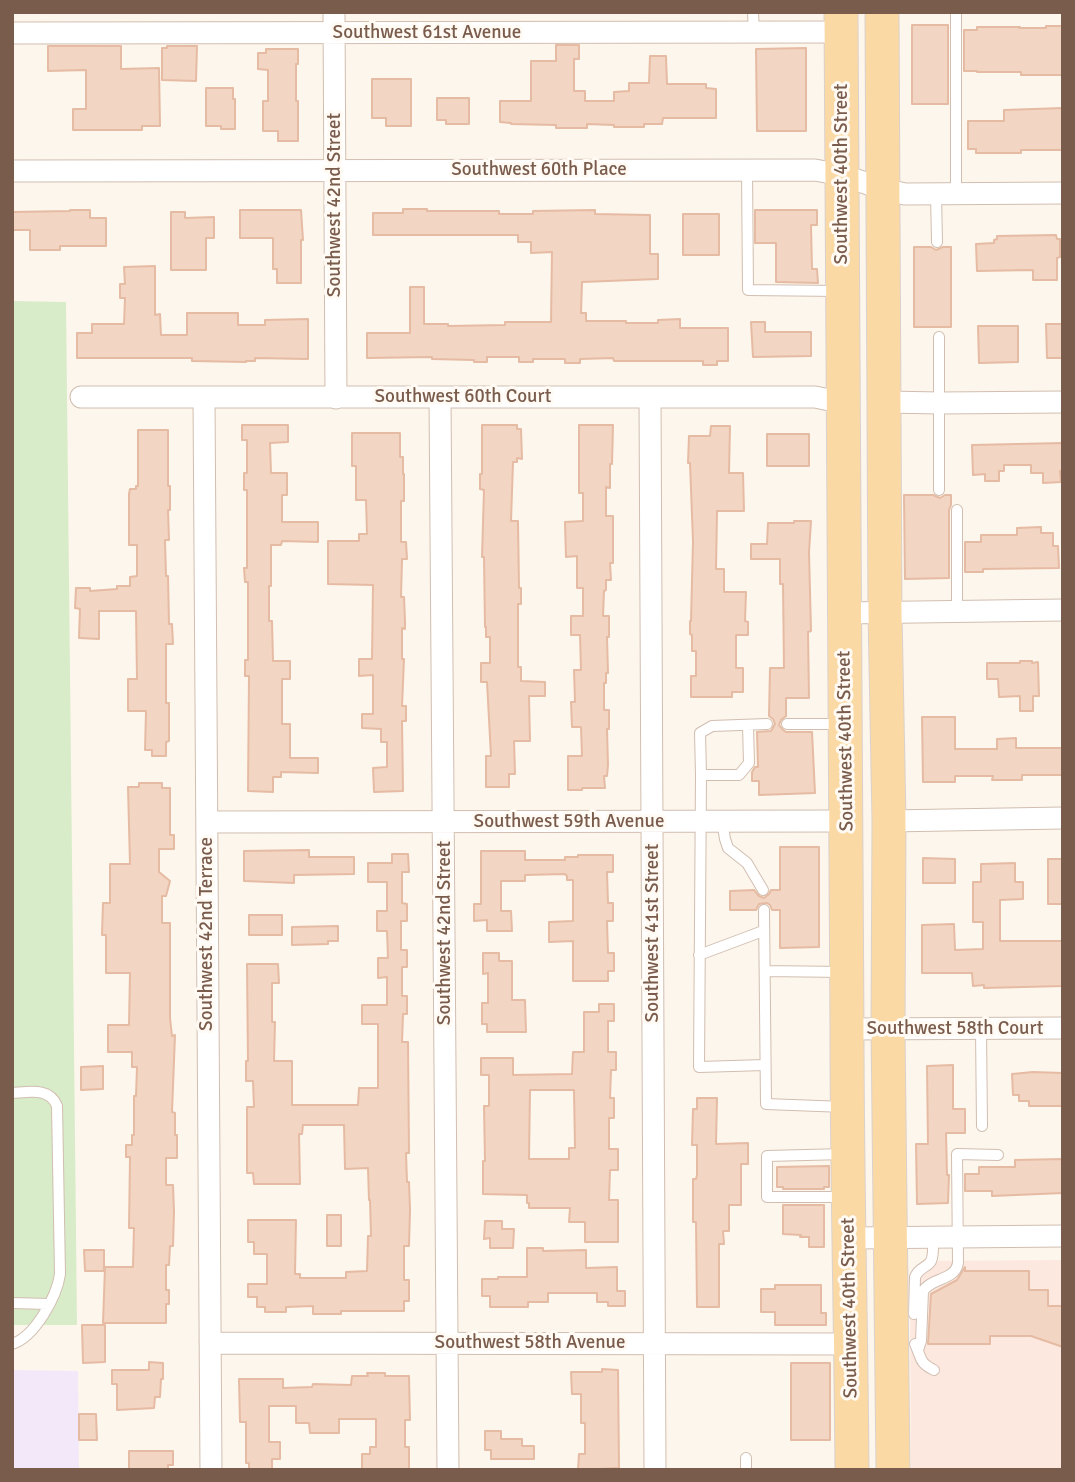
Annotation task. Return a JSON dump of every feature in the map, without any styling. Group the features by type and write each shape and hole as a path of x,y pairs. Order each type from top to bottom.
{"main road":[{"path":"872,1465 890,1237 882,12"},
{"name":"Southwest 40th Street","path":"841,22 851,1419 875,1445 872,1465"},
{"path":"843,299 860,331 861,365 867,381 885,402"},
{"path":"844,403 864,419 869,432 870,456 885,479"},
{"path":"846,779 863,794 874,811 888,821"}],"street":[{"name":"Southwest 61st Avenue","path":"12,33 334,22 841,22"},
{"name":"Southwest 42nd Street","path":"334,22 336,398"},
{"name":"Southwest 60th Place","path":"12,171 824,170 883,190 905,194 1063,193"},
{"name":"Southwest 60th Court","path":"81,397 815,397 844,403"},
{"name":"Southwest 42nd Street","path":"440,397 448,1470"},
{"name":"Southwest 41st Street","path":"650,397 655,1470"},
{"name":"Southwest 42nd Terrace","path":"204,398 211,1470"},
{"path":"885,402 1063,401"},
{"path":"844,613 1063,610"},
{"path":"888,821 1063,818"},
{"name":"Southwest 59th Avenue","path":"207,822 847,821"},
{"name":"Southwest 58th Court","path":"847,1030 1063,1028"},
{"path":"849,1237 1063,1236"},
{"name":"Southwest 58th Avenue","path":"210,1343 850,1344"}],"lane":[{"path":"937,242 946,194 956,12"},
{"path":"747,170 748,290 843,299"},
{"path":"939,337 939,490"},
{"path":"957,510 957,611"},
{"path":"765,1065 699,1066 700,733 712,726 767,724"},
{"path":"787,724 846,724"},
{"path":"701,775 739,775 748,763 748,725"},
{"path":"722,821 728,848 747,863 764,890"},
{"path":"764,910 766,1104 847,1107"},
{"path":"699,956 763,931"},
{"path":"765,971 847,971"},
{"path":"981,1029 982,1126"},
{"path":"12,1093 45,1093 51,1096 57,1106 60,1273 48,1304 27,1335 12,1344"},
{"path":"848,1154 767,1156 767,1196 848,1197"},
{"path":"918,1350 921,1341 923,1291 927,1285 957,1270 957,1154 998,1154"},
{"path":"933,1237 930,1263 916,1272 914,1341 919,1357 934,1370"},
{"path":"12,1303 48,1304"}],"shaded area":[{"path":"1063,1260 1063,1470 911,1470 910,1279 917,1265 926,1261"},
{"path":"12,1370 78,1371 79,1470 12,1470"}],"green space":[{"path":"12,301 66,302 77,1325 12,1325"}],"building":[{"path":"912,25 948,25 948,104 912,104"},
{"path":"1063,26 1063,75 964,71 964,30 977,30 977,27"},
{"path":"556,45 579,45 579,59 574,59 574,91 585,91 585,101 614,101 614,92 629,91 629,83 649,83 650,56 666,56 667,84 706,84 706,88 716,89 716,118 663,118 662,124 644,124 644,127 587,124 587,128 556,128 556,125 500,122 500,101 531,101 531,61 556,61"},
{"path":"48,46 121,46 121,69 159,68 160,126 142,126 142,130 73,130 73,109 86,109 86,70 48,71"},
{"path":"197,46 196,81 162,80 162,48"},
{"path":"806,48 806,131 757,131 756,49"},
{"path":"266,49 298,49 298,141 278,141 278,131 263,131 263,101 268,101 268,70 258,69 258,53 266,53"},
{"path":"372,79 411,79 411,126 386,126 386,118 372,118"},
{"path":"206,88 233,88 235,129 206,126"},
{"path":"437,98 469,98 469,124 446,124 446,120 437,120"},
{"path":"1063,108 1063,150 976,153 976,149 968,149 968,121 1004,121 1004,110"},
{"path":"403,209 499,211 499,214 595,210 595,214 650,215 650,254 658,254 658,279 582,282 581,313 586,313 586,321 658,323 658,320 680,319 680,328 728,328 728,361 717,361 717,365 703,365 703,361 614,361 613,358 580,359 580,363 565,363 565,359 519,362 519,357 487,357 487,362 432,357 367,358 367,333 410,333 410,287 424,287 424,324 448,326 551,322 552,252 531,253 531,242 518,242 518,235 373,235 373,213 403,213"},
{"path":"90,210 90,218 106,218 106,246 60,246 60,250 30,250 30,230 12,230 12,212"},
{"path":"240,210 301,210 301,283 277,283 277,269 273,269 273,238 240,238"},
{"path":"755,210 817,210 817,225 811,225 812,269 817,269 818,283 776,282 776,243 755,243"},
{"path":"171,212 185,212 185,218 214,217 214,238 206,238 206,270 171,270"},
{"path":"683,214 719,214 719,255 683,255"},
{"path":"1056,235 1057,239 1060,239 1057,280 1033,280 1033,270 977,271 976,244 994,243 997,236"},
{"path":"914,247 931,247 936,250 951,247 951,327 914,327"},
{"path":"155,266 155,315 160,314 161,335 187,335 187,313 238,313 238,325 265,325 265,320 308,319 308,359 255,358 255,361 246,362 192,361 192,358 77,358 77,333 92,333 92,324 124,324 125,298 120,298 120,284 125,284 124,267"},
{"path":"751,322 765,322 765,332 811,332 811,356 753,357"},
{"path":"1046,324 1063,324 1063,358 1047,358"},
{"path":"978,326 1018,326 1018,362 979,363"},
{"path":"242,425 288,425 288,442 270,443 271,473 287,473 287,495 282,495 282,522 318,522 318,542 282,541 281,545 271,545 269,621 272,621 273,661 290,661 290,679 282,679 282,724 290,724 290,758 318,758 318,773 281,772 281,777 273,777 273,792 248,791 249,676 245,676 245,660 248,660 248,582 245,582 244,568 247,568 247,490 244,490 244,473 247,473 247,440 242,440"},
{"path":"482,425 517,425 517,429 521,429 522,459 517,458 517,462 513,462 511,521 518,521 521,604 518,604 518,667 521,667 521,681 545,682 545,696 529,696 530,741 514,741 515,774 509,774 509,787 486,787 486,756 491,756 487,682 481,682 481,663 490,663 490,637 486,637 485,627 482,557"},
{"path":"579,425 613,425 610,488 606,487 606,516 613,516 613,563 610,563 611,580 606,580 603,616 609,616 608,673 604,683 604,710 609,710 608,765 607,776 604,776 605,788 568,790 568,756 582,756 581,727 572,727 571,702 575,702 574,670 581,670 580,635 571,635 571,616 583,616 583,588 577,588 577,556 566,557 565,522 583,521 583,493 579,493"},
{"path":"711,426 730,426 729,473 743,473 744,511 717,511 716,569 724,569 724,592 746,592 745,621 748,622 748,635 736,635 736,668 743,668 743,692 732,692 732,697 691,697 691,676 696,676 696,651 692,651 690,634 693,541 689,436 710,436"},
{"path":"138,430 168,430 170,510 169,540 165,540 169,624 172,624 173,644 166,644 169,741 166,742 166,756 152,756 152,750 145,750 146,711 128,711 128,679 137,679 136,611 99,611 99,639 79,638 80,609 75,608 76,588 90,588 90,591 117,589 117,586 130,586 130,577 137,576 137,545 129,545 129,494 130,489 136,489 138,486"},
{"path":"352,433 400,433 400,457 403,457 404,474 401,542 406,542 407,559 402,559 401,597 404,597 405,621 405,629 402,628 402,706 406,706 406,721 402,721 403,791 374,792 373,768 387,767 387,742 381,742 381,729 362,728 362,714 373,714 373,675 359,676 359,659 372,659 373,585 328,584 328,541 359,541 359,534 367,534 366,500 356,500"},
{"path":"767,434 809,434 809,466 767,466"},
{"path":"1063,443 1061,482 1043,483 1043,473 1031,473 1031,465 1004,465 1004,471 999,471 999,481 985,481 985,474 973,475 972,445"},
{"path":"904,495 933,495 940,498 951,495 949,578 905,579"},
{"path":"811,521 809,698 786,698 786,716 779,725 786,732 812,732 815,793 759,795 759,781 752,781 752,772 758,767 757,732 771,731 775,724 769,716 770,668 784,668 783,584 780,584 780,559 751,559 751,544 767,544 768,523"},
{"path":"1041,527 1041,533 1053,533 1053,546 1058,546 1059,568 983,569 983,572 965,572 965,542 981,542 981,535 1017,535 1017,528"},
{"path":"1038,662 1039,696 1033,696 1033,711 1020,711 1020,696 999,697 998,679 987,679 987,663"},
{"path":"922,717 955,717 955,749 997,749 997,739 1016,738 1016,748 1063,748 1063,775 1022,775 1022,780 992,780 993,776 955,776 955,782 923,782"},
{"path":"139,783 162,783 162,788 170,788 170,835 174,835 174,849 159,849 159,872 170,881 166,896 162,896 162,923 170,923 170,1018 172,1036 175,1035 172,1112 175,1113 177,1158 166,1158 166,1185 173,1185 173,1246 170,1246 169,1265 166,1265 169,1304 166,1304 166,1323 103,1323 105,1267 133,1267 134,1228 129,1228 130,1157 126,1157 126,1145 132,1145 134,1135 137,1067 132,1067 132,1052 108,1052 108,1025 129,1025 130,973 106,973 106,935 102,935 103,903 110,903 110,864 130,864 128,787 139,787"},
{"path":"780,847 819,847 819,947 780,948 780,910 772,910 767,903 759,904 756,910 730,910 730,891 754,890 764,898 771,890 780,890"},
{"path":"309,850 309,857 354,857 354,874 294,875 294,883 244,881 244,851"},
{"path":"481,851 525,851 525,860 565,860 565,857 578,855 613,855 613,872 607,872 608,903 613,903 613,921 607,921 608,953 614,953 614,971 608,971 608,981 573,981 573,941 549,942 549,922 573,921 573,880 567,880 565,874 525,875 525,881 501,881 501,911 511,911 512,931 487,931 487,920 474,921 474,904 481,904"},
{"path":"392,854 408,854 409,872 402,872 402,903 407,904 407,921 401,921 401,950 407,950 407,967 402,967 402,996 407,996 407,1014 403,1014 402,1042 408,1042 409,1153 406,1153 410,1210 409,1246 404,1246 404,1280 409,1280 409,1301 404,1301 404,1311 313,1314 313,1306 286,1307 286,1312 265,1312 265,1307 257,1307 257,1297 248,1297 248,1284 267,1284 267,1254 254,1254 254,1242 248,1242 248,1220 296,1220 295,1274 300,1274 300,1278 346,1278 346,1272 367,1271 368,1236 371,1236 370,1200 368,1168 345,1169 344,1125 303,1125 302,1134 299,1134 300,1184 254,1184 253,1173 247,1173 247,1107 254,1107 253,1081 246,1081 247,964 278,964 279,983 272,983 274,1061 292,1061 292,1105 358,1105 359,1088 378,1088 378,1024 362,1024 362,1005 387,1005 387,977 378,978 378,958 388,958 387,931 377,931 377,911 387,911 387,882 368,882 368,863 392,863"},
{"path":"923,858 955,859 955,883 923,883"},
{"path":"1048,859 1063,859 1063,904 1048,904"},
{"path":"1015,863 1015,882 1023,882 1023,899 1000,900 1000,941 1063,941 1063,986 984,988 984,985 973,986 972,973 922,973 922,925 954,924 955,950 983,949 983,922 973,922 973,882 981,882 981,864"},
{"path":"249,915 282,915 282,935 249,935"},
{"path":"338,926 338,941 328,941 328,944 292,945 292,927"},
{"path":"483,953 499,953 499,961 512,961 512,1000 525,1000 526,1032 487,1032 487,1024 482,1024 482,1003 488,1003 488,973 483,974"},
{"path":"599,1004 614,1004 614,1021 608,1021 608,1052 616,1052 616,1070 611,1070 610,1098 614,1098 614,1118 609,1118 609,1149 618,1149 618,1170 610,1170 609,1200 618,1200 618,1242 585,1242 585,1222 569,1222 570,1208 529,1208 527,1195 483,1194 484,1106 489,1106 489,1075 481,1075 481,1058 513,1058 513,1075 572,1074 573,1052 584,1052 584,1012 599,1012","holes":["530,1090 574,1090 575,1148 569,1148 569,1159 529,1159"]},
{"path":"953,1065 953,1109 965,1109 965,1133 946,1133 948,1203 917,1204 916,1144 928,1144 927,1066"},
{"path":"103,1066 103,1089 81,1090 81,1067"},
{"path":"1063,1073 1063,1106 1029,1106 1029,1101 1019,1101 1019,1095 1013,1095 1012,1074"},
{"path":"697,1098 717,1098 716,1144 748,1143 748,1164 741,1164 741,1205 729,1205 729,1231 723,1231 724,1244 719,1244 719,1307 697,1307 693,1179 696,1179 697,1175 697,1145 692,1145 693,1109 697,1109"},
{"path":"1063,1159 1063,1193 992,1196 992,1191 965,1191 965,1174 979,1174 979,1167 1015,1167 1015,1160"},
{"path":"829,1166 829,1187 777,1187 777,1167"},
{"path":"783,1205 824,1205 824,1247 809,1247 809,1237 783,1234"},
{"path":"327,1215 341,1215 341,1246 327,1246"},
{"path":"485,1221 502,1221 502,1229 514,1229 513,1248 490,1248 490,1238 484,1239"},
{"path":"527,1248 543,1248 543,1251 586,1250 586,1268 617,1267 617,1291 625,1291 625,1306 608,1306 608,1302 597,1302 597,1293 548,1293 548,1302 528,1302 528,1307 490,1307 490,1296 482,1296 482,1279 527,1277"},
{"path":"84,1250 104,1250 104,1271 85,1271"},
{"path":"965,1267 965,1271 1029,1271 1029,1290 1048,1290 1048,1306 1063,1306 1063,1347 1031,1336 990,1336 990,1344 928,1344 931,1294 957,1280"},
{"path":"775,1285 821,1285 821,1313 826,1313 826,1325 775,1325 775,1312 761,1312 761,1289 775,1289"},
{"path":"82,1325 105,1325 105,1362 83,1363"},
{"path":"149,1362 163,1363 160,1397 155,1397 154,1408 117,1410 117,1384 112,1384 112,1370 149,1370"},
{"path":"791,1363 830,1363 830,1440 791,1440"},
{"path":"602,1369 618,1370 619,1468 578,1470 579,1454 585,1454 585,1423 581,1423 581,1394 572,1394 571,1372 602,1372"},
{"path":"367,1373 409,1376 410,1420 405,1420 405,1447 409,1447 409,1470 362,1470 362,1454 370,1454 370,1447 376,1447 376,1419 339,1419 339,1433 310,1433 309,1423 296,1423 296,1406 269,1406 269,1442 280,1442 280,1459 272,1459 272,1470 249,1470 249,1463 246,1463 246,1422 240,1422 239,1379 283,1379 283,1388 312,1387 313,1384 351,1385 352,1376 368,1376"},
{"path":"79,1414 96,1414 97,1440 79,1440"},
{"path":"485,1431 501,1431 501,1439 522,1439 522,1446 534,1446 534,1459 491,1459 491,1450 485,1450"},
{"path":"129,1451 173,1451 173,1465 168,1465 168,1470 129,1470"}]}
